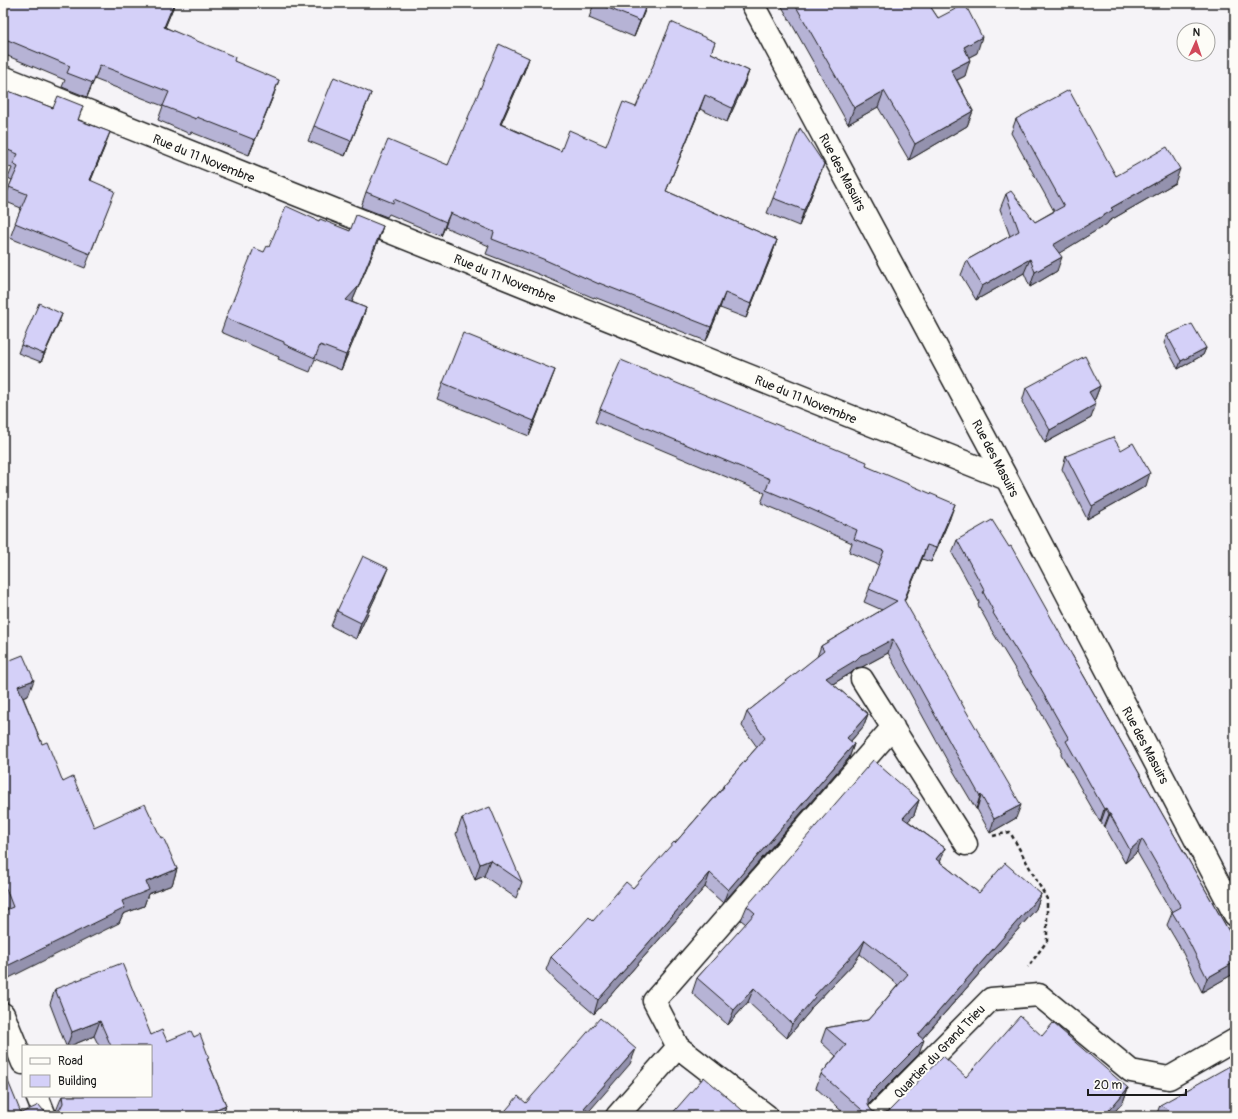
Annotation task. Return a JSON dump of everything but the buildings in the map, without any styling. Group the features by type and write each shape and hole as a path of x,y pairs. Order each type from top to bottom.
{"street":[{"name":"Rue des Masuirs","path":"752,3 1007,479 1235,915"},
{"name":"Rue du 11 Novembre","path":"3,77 1007,479"},
{"path":"862,679 966,844"},
{"path":"767,1116 678,1047 654,1001 893,727"},
{"name":"Quartier du Grand Trieu","path":"875,1116 991,998 1039,995 1131,1071 1169,1078 1235,1040"},
{"path":"3,1014 22,1061"},
{"path":"617,1116 678,1047"},
{"path":"37,1097 45,1116"}],"path":[{"path":"966,844 1010,832 1047,899 1047,942 1005,998"}]}
